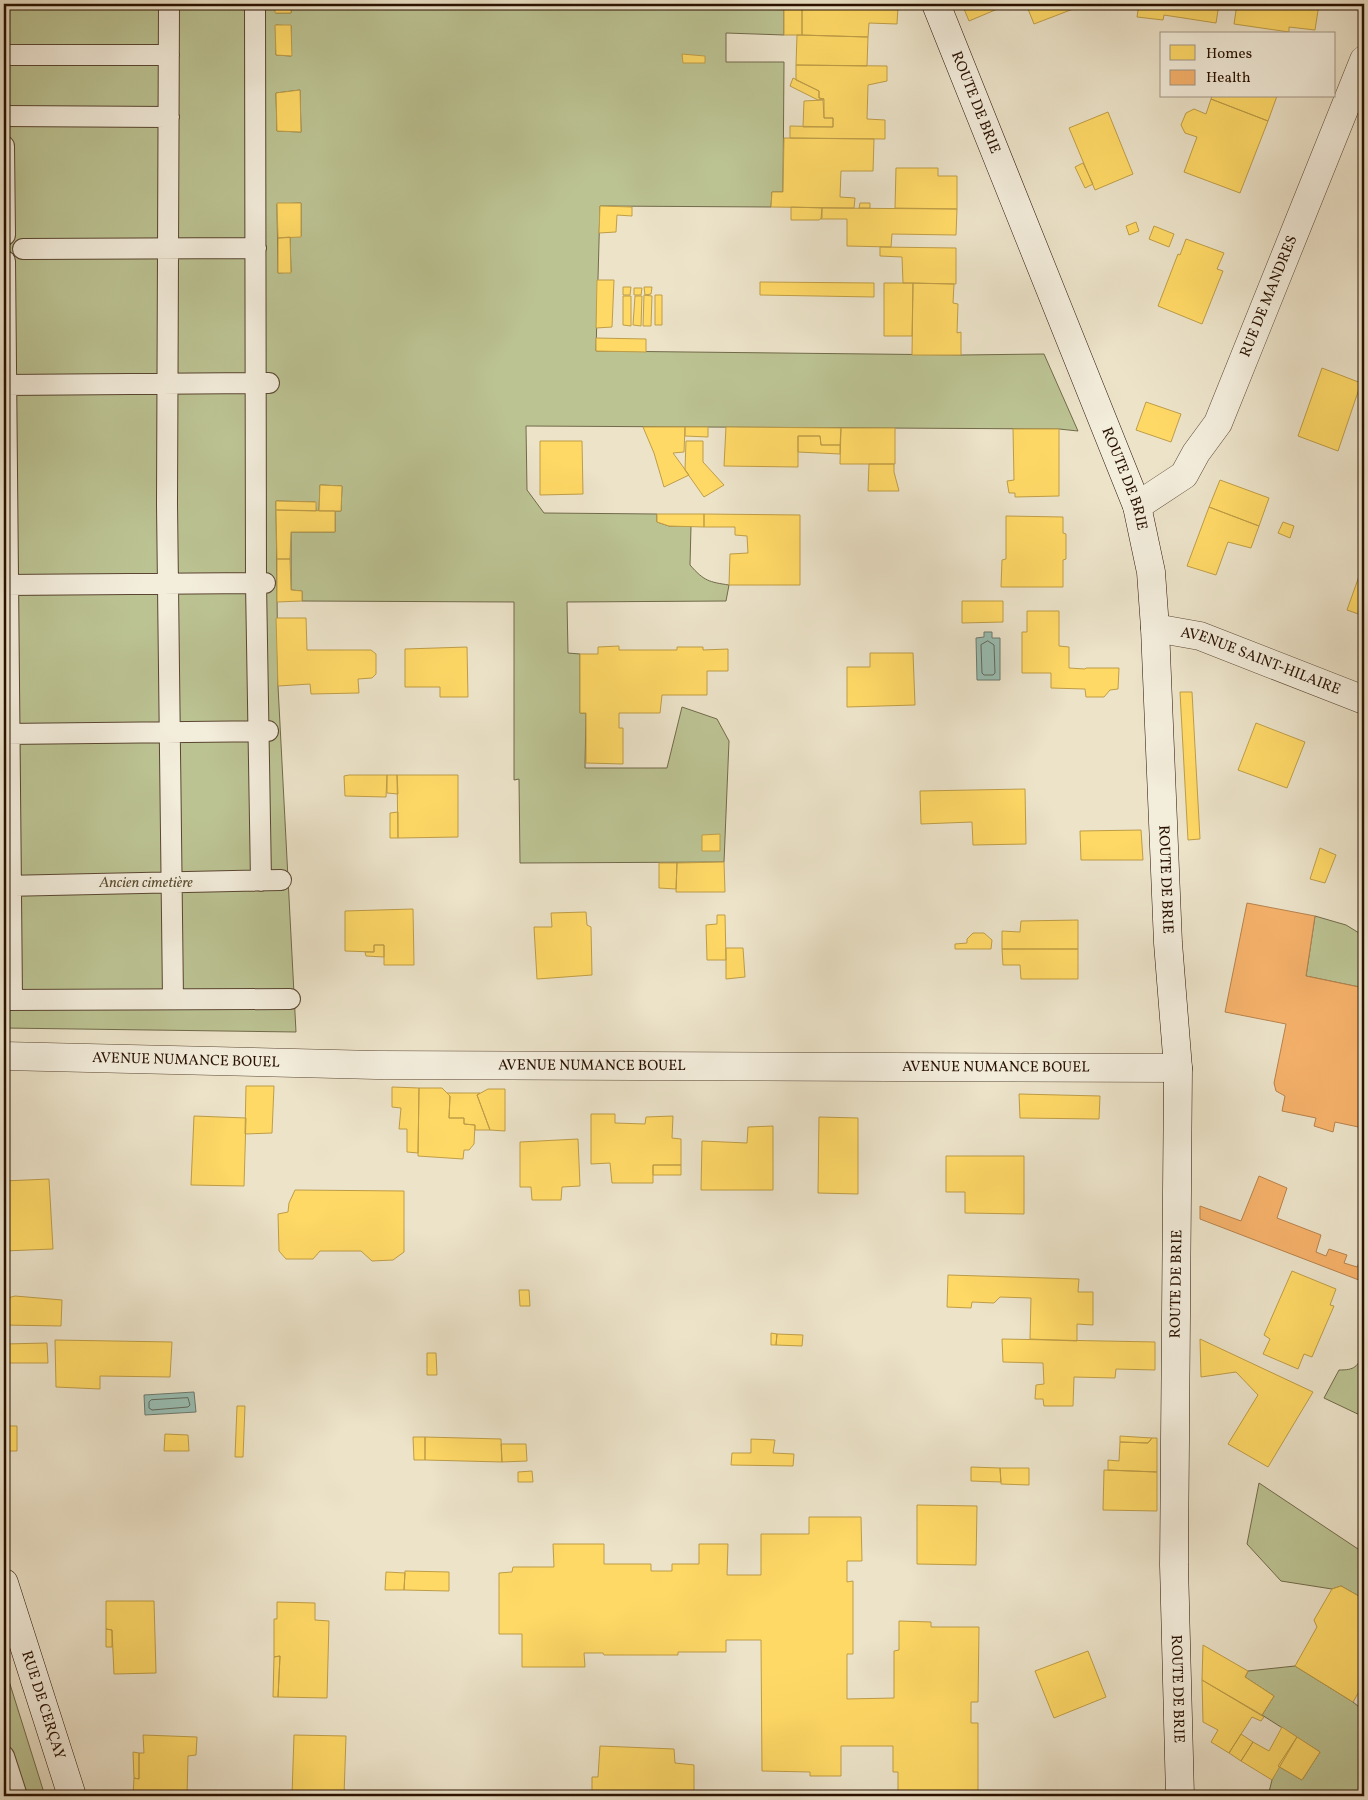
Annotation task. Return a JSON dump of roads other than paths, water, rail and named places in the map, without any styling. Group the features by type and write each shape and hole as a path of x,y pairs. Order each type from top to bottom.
{"street":[{"name":"ROUTE DE BRIE","path":"936,4 1137,506 1151,572 1168,944 1178,1068 1174,1565 1180,1796"},
{"name":"RUE DE MANDRES","path":"1137,506 1184,475 1196,453 1218,423 1364,60"},
{"name":"AVENUE SAINT-HILAIRE","path":"1155,628 1200,636 1364,700"},
{"name":"AVENUE NUMANCE BOUEL","path":"4,1056 376,1065 1178,1068"},
{"name":"RUE DE CERÇAY","path":"4,1583 72,1796"}],"lane":[{"path":"169,4 167,504 173,999"},
{"path":"255,4 256,248 263,383 261,881"},
{"path":"4,54 169,55"},
{"path":"4,116 169,117"},
{"path":"4,146 4,235 15,240 23,249 256,248"},
{"path":"23,249 15,259 4,261 8,1000 290,999"},
{"path":"5,385 263,383"},
{"path":"6,585 261,582"},
{"path":"7,734 263,731"},
{"path":"7,886 281,880"},
{"path":"4,1756 17,1796"}],"water":[{"path":"984,632 992,632 992,638 1000,638 1000,680 977,680 976,638 984,637"},
{"path":"194,1392 196,1412 145,1415 144,1395"}],"park label":[{"name":"Ancien cimetière","path":"146,883"}]}
